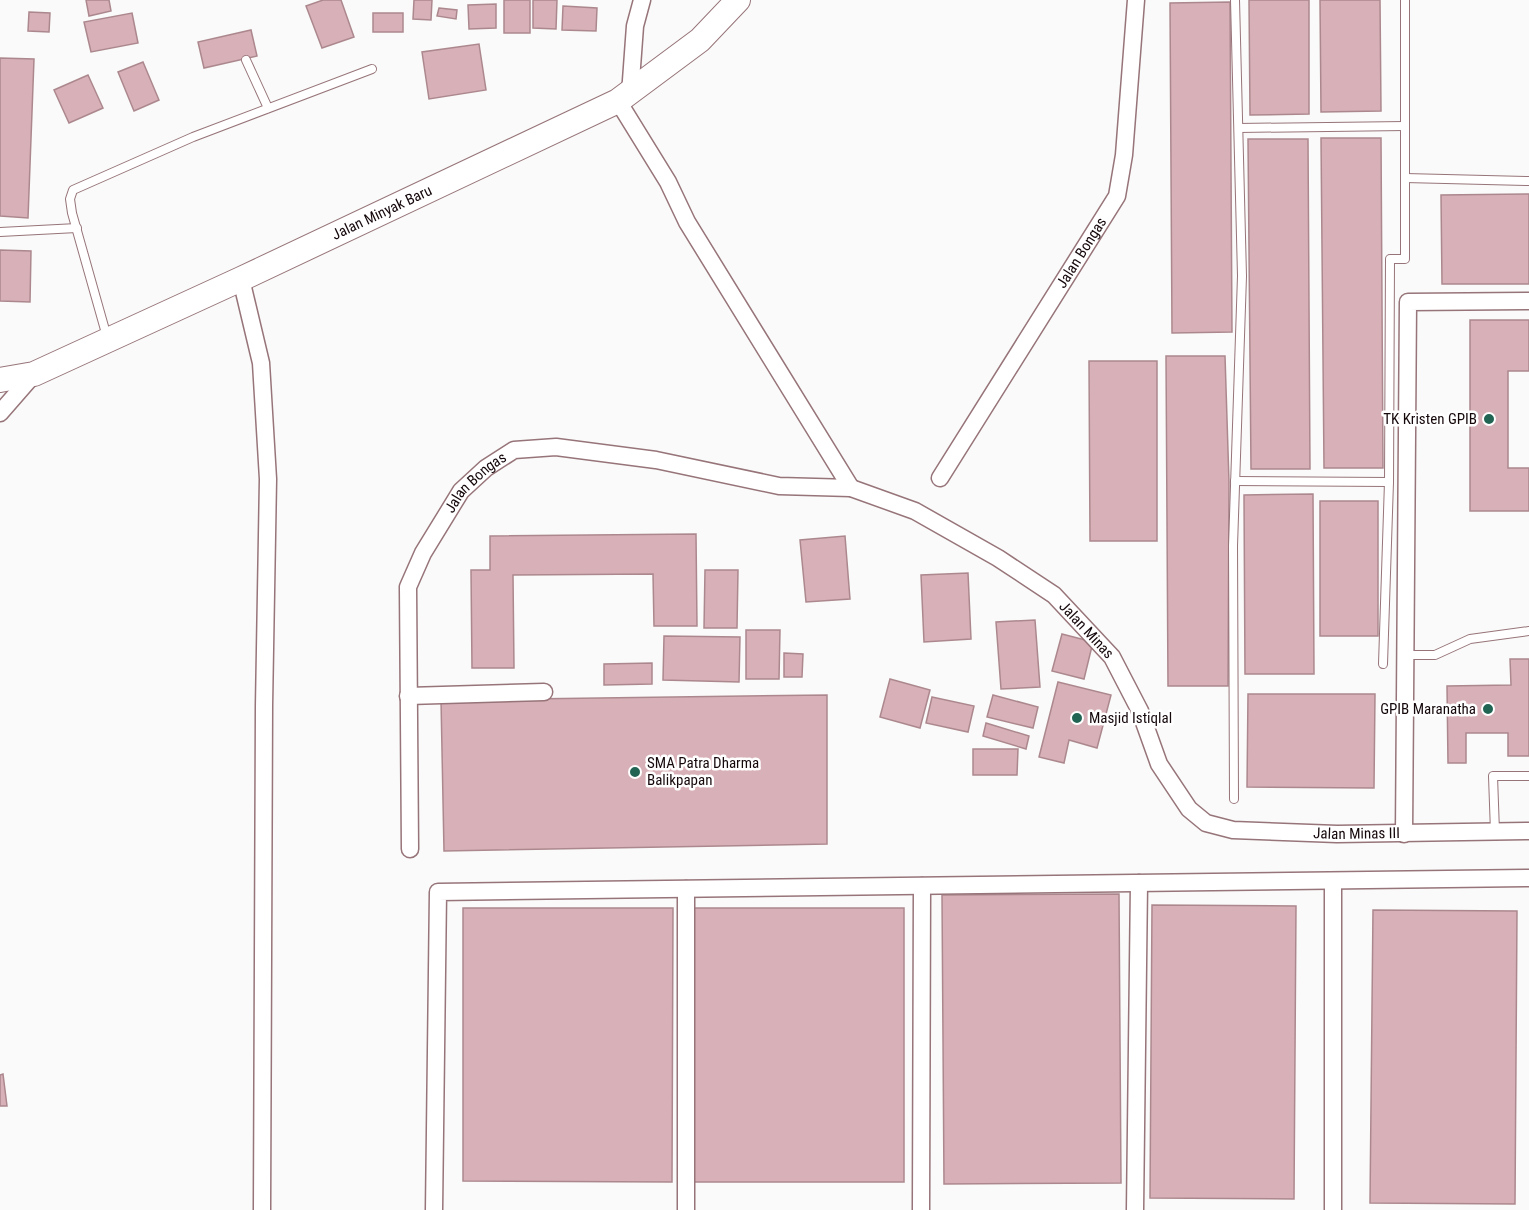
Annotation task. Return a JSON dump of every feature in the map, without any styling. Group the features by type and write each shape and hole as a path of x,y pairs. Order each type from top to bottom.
{"main road":[{"name":"Jalan Minyak Baru","path":"0,380 34,374 242,279 624,97 700,40 738,0"}],"street":[{"path":"630,0 635,26"},
{"path":"642,0 635,26 624,97 687,222 851,488"},
{"name":"Jalan Bongas","path":"940,478 1117,196 1124,155 1136,0"},
{"path":"242,279 261,363 268,479 264,706 262,1210"},
{"path":"1404,834 1403,655 1408,302 1529,302"},
{"path":"0,413 34,374"},
{"name":"Jalan Bongas","path":"410,849 408,587 423,553 461,491 486,468 514,450 556,447 656,460 779,486 851,488 915,511"},
{"name":"Jalan Minas","path":"915,511 998,558 1054,595 1112,657 1140,711 1159,764 1189,809"},
{"path":"408,696 544,692"},
{"name":"Jalan Minas III","path":"1189,809 1206,823 1233,830 1404,834 1529,831"},
{"path":"434,1210 438,892 1529,878"},
{"path":"1333,881 1333,1210"},
{"path":"1136,1210 1139,883"},
{"path":"921,1210 922,886"},
{"path":"686,889 686,1210"}],"lane":[{"path":"1234,799 1233,546 1242,276 1235,0"},
{"path":"1383,664 1389,482 1389,259 1405,259 1405,0"},
{"path":"246,60 268,108"},
{"path":"108,340 70,198 73,190 193,136 372,69"},
{"path":"1239,128 1405,126"},
{"path":"1405,178 1529,181"},
{"path":"0,232 77,228"},
{"path":"1235,481 1389,482"},
{"path":"1403,655 1435,655 1470,639 1529,631"},
{"path":"1495,832 1493,776 1529,776"}],"building":[{"path":"86,0 109,0 111,11 89,16"},
{"path":"323,0 341,0 354,37 322,48 306,6"},
{"path":"414,0 432,0 431,20 413,19"},
{"path":"504,0 530,0 530,33 504,33"},
{"path":"533,0 557,0 556,29 533,28"},
{"path":"1249,0 1309,0 1309,114 1250,115"},
{"path":"1320,0 1380,0 1381,111 1321,112"},
{"path":"1230,2 1232,332 1172,333 1170,3"},
{"path":"496,4 496,28 469,29 468,5"},
{"path":"563,6 597,8 596,31 562,30"},
{"path":"439,8 457,10 456,19 437,16"},
{"path":"29,12 50,13 49,32 28,31"},
{"path":"132,13 138,43 91,52 84,22"},
{"path":"373,13 403,13 403,32 373,32"},
{"path":"251,30 257,56 204,68 198,42"},
{"path":"479,44 486,90 429,99 422,52"},
{"path":"0,58 34,59 28,218 0,216"},
{"path":"143,62 159,100 134,111 118,72"},
{"path":"88,75 103,108 69,123 54,90"},
{"path":"1321,138 1381,138 1383,468 1324,468"},
{"path":"1248,139 1308,139 1310,469 1251,469"},
{"path":"1529,194 1529,284 1442,284 1441,195"},
{"path":"0,250 31,251 30,302 0,301"},
{"name":"TK Kristen GPIB","path":"1470,320 1529,320 1529,371 1508,371 1508,468 1529,468 1529,511 1470,511"},
{"path":"1166,356 1225,356 1229,482 1228,686 1168,686"},
{"path":"1089,361 1157,361 1157,541 1090,541"},
{"path":"1313,494 1314,674 1245,674 1244,495"},
{"path":"1320,501 1378,501 1378,636 1320,636"},
{"path":"696,534 697,626 654,626 653,574 513,575 514,668 472,668 471,570 490,570 490,536"},
{"path":"845,536 850,599 806,602 800,540"},
{"path":"705,570 738,570 737,628 704,628"},
{"path":"968,573 971,639 924,642 921,575"},
{"path":"1035,620 1040,687 1001,689 996,622"},
{"path":"746,630 780,630 779,679 746,679"},
{"path":"1062,634 1093,642 1084,679 1052,671"},
{"path":"664,636 740,637 739,682 663,680"},
{"path":"784,653 803,654 802,677 784,677"},
{"name":"GPIB Maranatha","path":"1510,659 1529,659 1529,756 1508,756 1508,733 1466,733 1466,763 1448,763 1447,686 1511,685"},
{"path":"652,663 652,684 604,685 604,664"},
{"path":"890,679 930,690 920,728 880,717"},
{"name":"Masjid Istiqlal","path":"1058,682 1111,695 1097,748 1069,740 1064,763 1039,757"},
{"path":"1248,694 1375,694 1374,788 1247,787"},
{"name":"SMA Patra Dharma Balikpapan","path":"827,695 827,844 444,851 441,700"},
{"path":"993,695 1038,707 1033,728 987,717"},
{"path":"932,697 974,706 968,732 926,723"},
{"path":"986,723 1029,736 1026,749 983,736"},
{"path":"973,749 1018,749 1017,775 973,775"},
{"path":"1119,894 1121,1183 944,1184 942,895"},
{"path":"1152,905 1296,906 1294,1199 1150,1198"},
{"path":"463,908 673,908 672,1182 463,1181"},
{"path":"694,908 904,908 904,1182 694,1182"},
{"path":"1373,910 1517,911 1515,1204 1370,1203"},
{"path":"3,1074 7,1106 0,1106 0,1075"}],"place":[{"name":"TK Kristen GPIB","path":"1489,419"},
{"name":"GPIB Maranatha","path":"1488,709"},
{"name":"Masjid Istiqlal","path":"1077,718"},
{"name":"SMA Patra Dharma Balikpapan","path":"635,772"}]}
